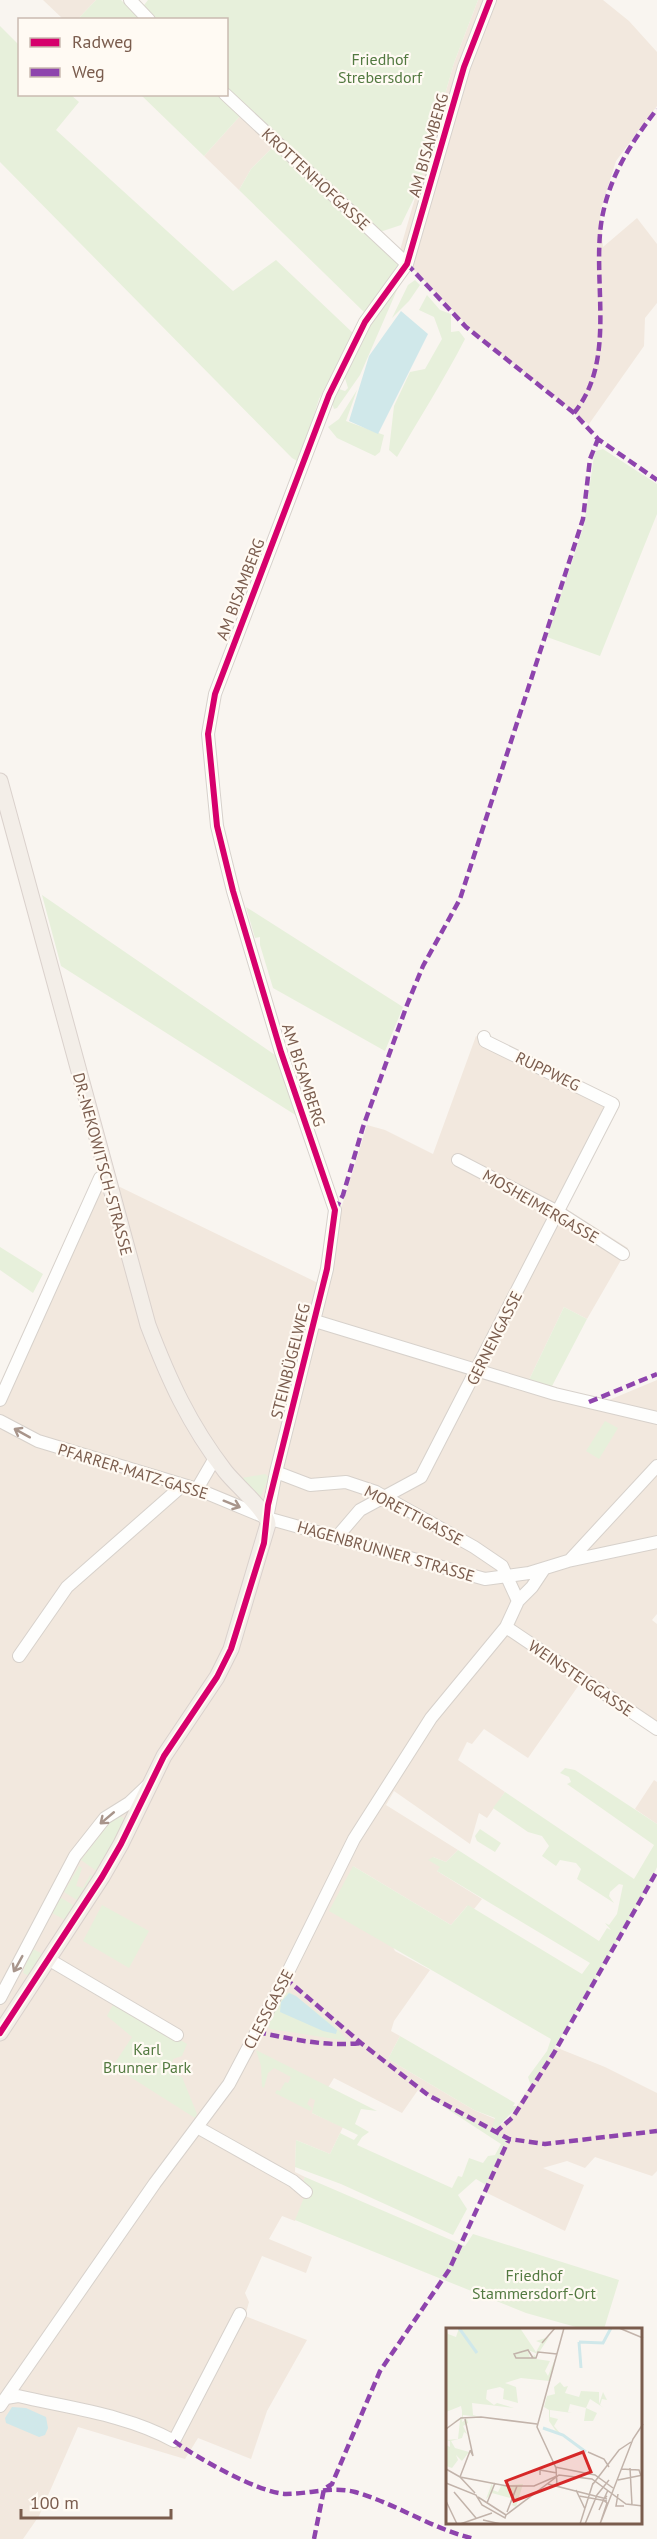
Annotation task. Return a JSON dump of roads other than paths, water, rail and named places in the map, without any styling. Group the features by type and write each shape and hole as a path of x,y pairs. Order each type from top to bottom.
{"main road":[{"name":"DR.-NEKOWITSCH-STRASSE","path":"0,781 152,1335 171,1384 189,1420 239,1489 267,1518"},
{"path":"0,2033 122,1844 164,1756 217,1677 231,1649 264,1543 267,1518"}],"street":[{"path":"130,0 147,18"},
{"name":"AM BISAMBERG","path":"335,1210 281,1052 233,891 217,826 208,734 215,694 329,395 365,322 407,264 464,67 490,0"},
{"name":"KROTTENHOFGASSE","path":"227,96 407,264"},
{"name":"RUPPWEG","path":"484,1037 485,1041 613,1104"},
{"name":"GERNENGASSE","path":"336,1538 353,1515 422,1477 613,1104"},
{"name":"MOSHEIMERGASSE","path":"458,1160 558,1212 623,1254"},
{"path":"0,1400 97,1185 106,1174"},
{"name":"STEINBÜGELWEG","path":"267,1518 276,1472 327,1269 335,1210"},
{"path":"315,1321 555,1394 657,1418"},
{"name":"PFARRER-MATZ-GASSE","path":"0,1421 38,1442 197,1489 267,1518"},
{"path":"197,1489 215,1458"},
{"path":"568,1561 657,1466"},
{"name":"MORETTIGASSE","path":"276,1472 315,1486 335,1482 356,1484 474,1547 502,1566 505,1577"},
{"path":"20,1656 67,1587 183,1485"},
{"name":"HAGENBRUNNER STRASSE","path":"267,1518 485,1579 544,1569 568,1561 657,1542"},
{"name":"CLESSGASSE","path":"3,2402 240,2063 354,1839 431,1718 506,1627 518,1601 532,1587 544,1569"},
{"path":"505,1577 518,1601"},
{"name":"WEINSTEIGGASSE","path":"506,1627 657,1729"},
{"path":"0,1998 3,1984 75,1856 105,1818 129,1803 152,1781"},
{"path":"48,1959 177,2035"},
{"path":"197,2127 293,2181 306,2192"},
{"path":"3,2402 18,2396 152,2430 174,2441 240,2314"}],"water":[{"path":"401,311 428,334 378,434 349,421 369,356"},
{"path":"289,1993 296,1996 337,2030 336,2034 323,2031 280,2012 281,2002"},
{"path":"12,2407 26,2408 46,2417 48,2428 45,2435 39,2437 6,2423 5,2418"}],"park label":[{"name":"Friedhof Strebersdorf","path":"380,68"},
{"name":"Karl Brunner Park","path":"147,2058"},
{"name":"Friedhof Stammersdorf-Ort","path":"534,2284"}]}
